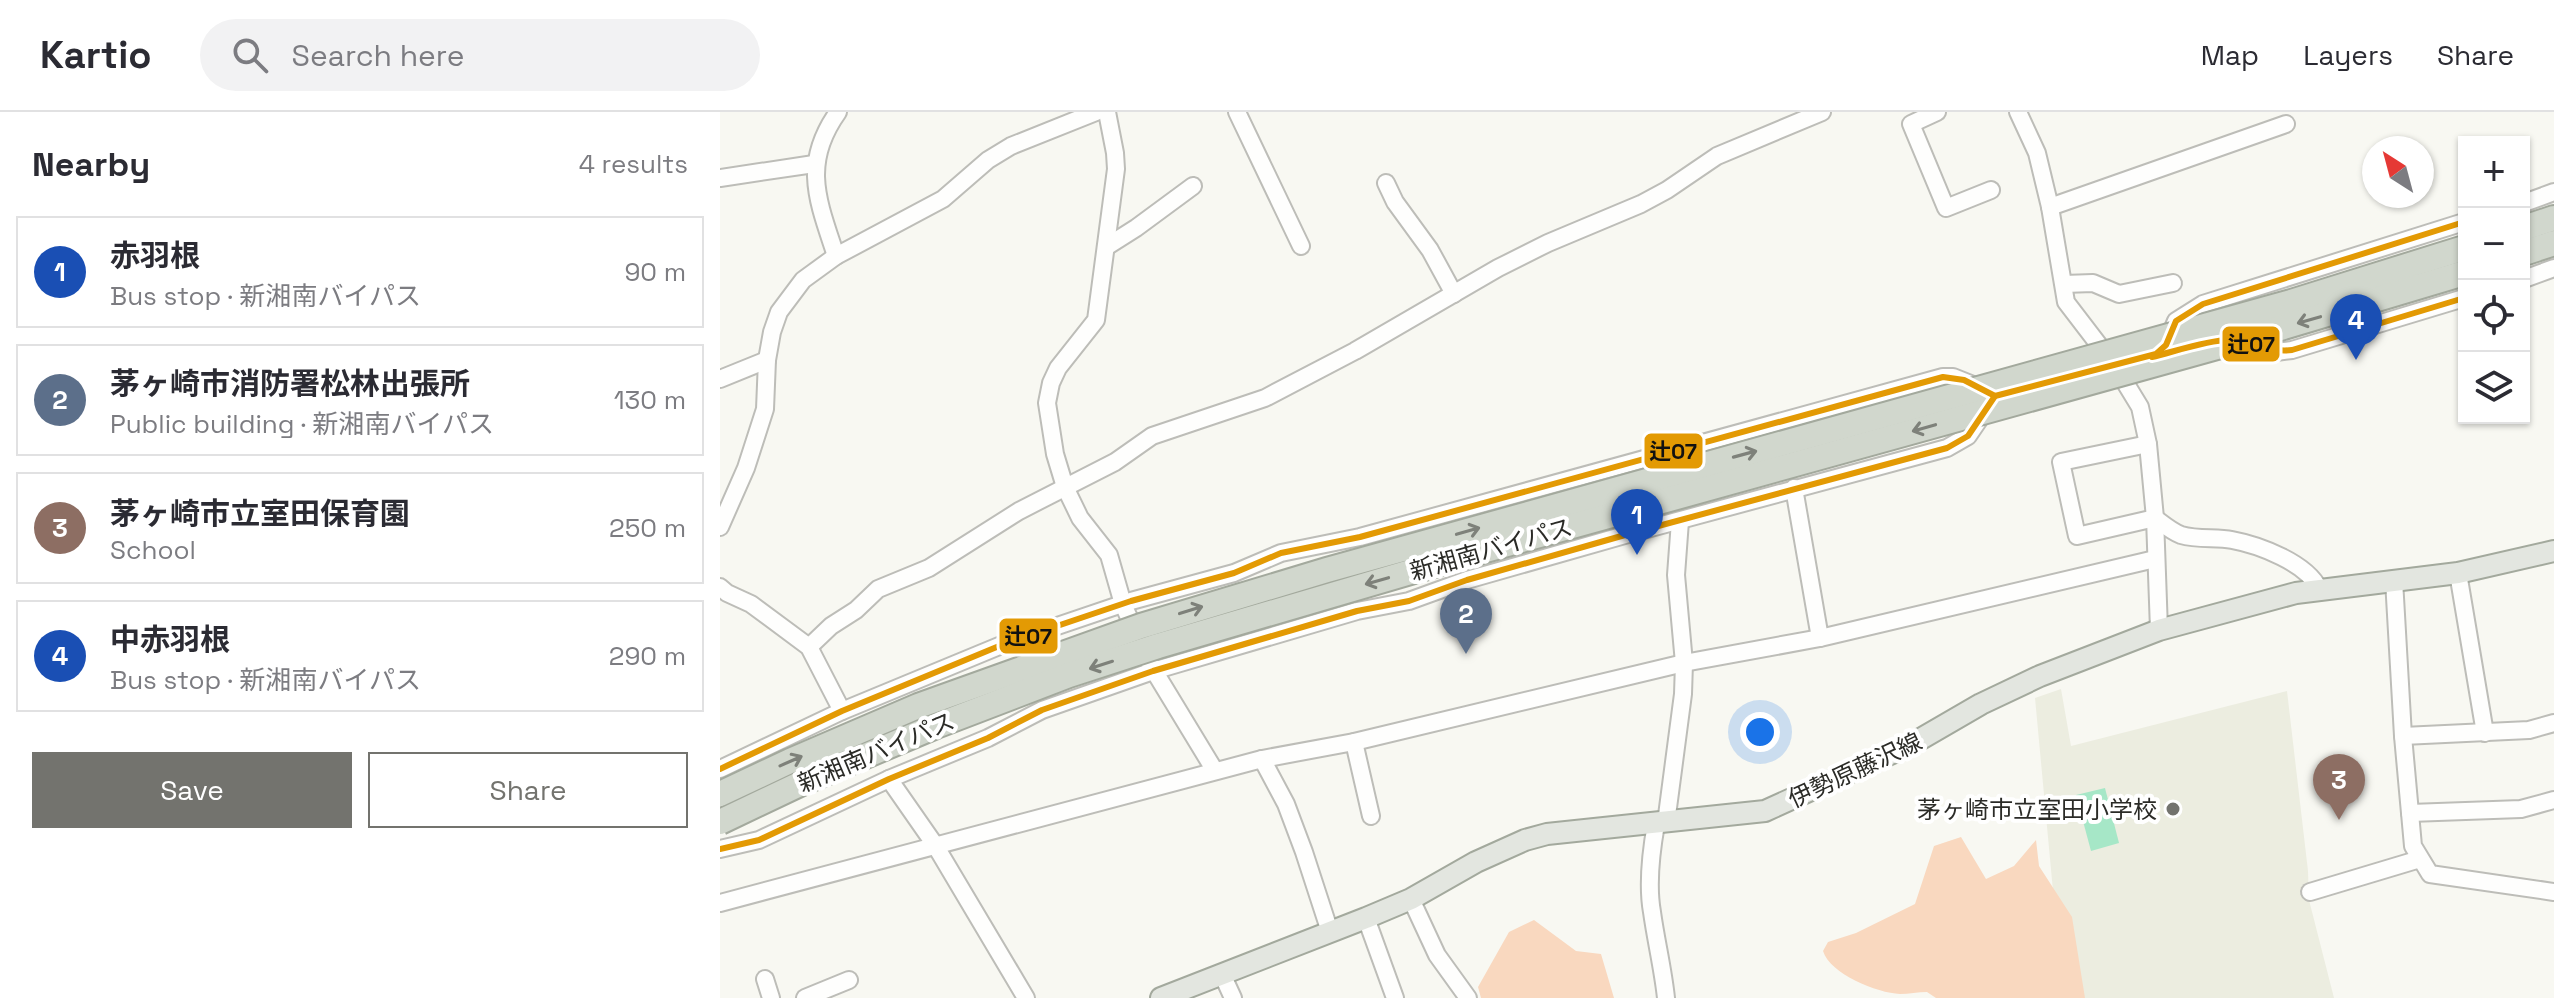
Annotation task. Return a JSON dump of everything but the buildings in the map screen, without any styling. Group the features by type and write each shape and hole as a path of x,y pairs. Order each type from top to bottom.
{"highway":[{"path":"2530,226 2554,218"},
{"path":"2530,251 2554,243"},
{"name":"新湘南バイパス","path":"720,794 918,706 1195,609 2291,302 2458,250"},
{"name":"新湘南バイパス","path":"720,822 804,782 936,726 1069,675 1171,642 1482,551 2217,347 2458,275"}],"main road":[{"name":"伊勢原藤沢線","path":"1161,998 1411,899 1476,862 1525,840 1547,834 1765,811 1912,744 1981,704 2040,676 2159,630 2319,589 2458,573 2554,551"}],"street":[{"path":"836,256 823,217 814,164 820,144 838,112"},
{"path":"720,527 746,468 765,409 767,360 772,332 779,312 803,280 836,256 943,199 988,160 1011,146 1096,112"},
{"path":"1107,112 1116,169 1096,320 1058,368 1051,383 1047,403 1052,441 1065,487 1080,518 1109,555 1123,604 1153,671 1215,771"},
{"path":"1237,112 1301,246"},
{"path":"809,647 878,589 929,568 1019,511 1115,462 1152,436 1265,398 1548,243 1641,204 1717,156 1822,112"},
{"path":"1937,112 1911,124 1946,208 1991,190"},
{"path":"2018,112 2037,153 2050,207 2066,302 2115,366 2140,407 2148,444 2155,518 2159,630"},
{"path":"2050,207 2286,124"},
{"path":"720,178 814,164"},
{"path":"1386,183 1395,202 1430,250 1454,294"},
{"path":"1106,247 1193,186"},
{"path":"2530,201 2554,192"},
{"path":"720,849 759,840 889,779 980,742 1042,710 1153,671 1357,611 1409,601 1467,580 1794,488 1947,448 1968,436 1995,396 2156,354 2166,345 2176,321 2203,304 2458,224"},
{"path":"2530,277 2554,268"},
{"path":"2064,284 2093,283 2119,294 2173,283"},
{"path":"2140,359 2226,340 2250,343 2276,352 2292,350 2458,300"},
{"path":"720,379 767,360"},
{"path":"720,769 842,711 1004,644 1123,604 1234,573 1281,553 1360,537 1943,377 1975,384 1995,396"},
{"path":"2148,444 2061,462 2077,536 2155,518"},
{"path":"1666,998 1651,911 1652,860 1683,694 1684,663 1676,575 1686,519 1675,450"},
{"path":"1794,488 1820,638"},
{"path":"2155,518 2181,535 2231,540 2265,548 2315,579 2319,589"},
{"path":"720,903 1262,759 1354,742 1684,663 1820,638 2155,559"},
{"path":"2458,573 2485,733"},
{"path":"2394,580 2413,846 2430,874 2554,892"},
{"path":"720,587 751,604 809,647 842,711"},
{"path":"2403,736 2529,730 2554,723"},
{"path":"1354,742 1371,816"},
{"path":"1262,759 1290,816 1330,932"},
{"path":"889,779 935,845 1026,998"},
{"path":"2410,813 2521,809 2554,800"},
{"path":"2310,892 2420,859"},
{"path":"1411,899 1437,955 1468,998"},
{"path":"1366,918 1395,998"},
{"path":"1222,974 1233,998"},
{"path":"765,979 771,998"},
{"path":"805,998 849,980"}],"shaded area":[{"name":"茅ヶ崎市立室田小学校","path":"2061,689 2071,746 2287,691 2309,900 2334,998 2063,998 2035,698"},
{"path":"2105,788 2119,843 2091,851 2076,795"},
{"path":"1961,837 1986,879 2014,866 2036,840 2039,866 2072,917 2085,998 1936,998 1927,992 1890,993 1856,981 1827,959 1823,951 1828,942 1856,933 1915,904 1934,846"},
{"path":"1534,920 1576,951 1601,954 1614,998 1481,998 1478,987 1509,932"}],"transit line":[{"name":"辻07","path":"720,849 759,840 889,779 988,738 1042,710 1153,671 1357,611 1409,601 1467,580 1625,535 1947,448 1968,436 1995,396 2156,354 2166,345 2176,321 2203,304 2458,224"},
{"name":"辻07","path":"2152,357 2228,340 2276,350 2292,350 2458,300"},
{"name":"辻07","path":"720,769 842,711 1004,644 1131,601 1234,573 1281,553 1360,537 1943,377 1964,380 1995,396"}],"place":[{"name":"中赤羽根","path":"2356,360"},
{"name":"赤羽根","path":"1637,555"},
{"name":"茅ヶ崎市消防署松林出張所","path":"1466,654"},
{"name":"茅ヶ崎市立室田小学校","path":"2173,809"},
{"name":"茅ヶ崎市立室田保育園","path":"2339,820"}]}
